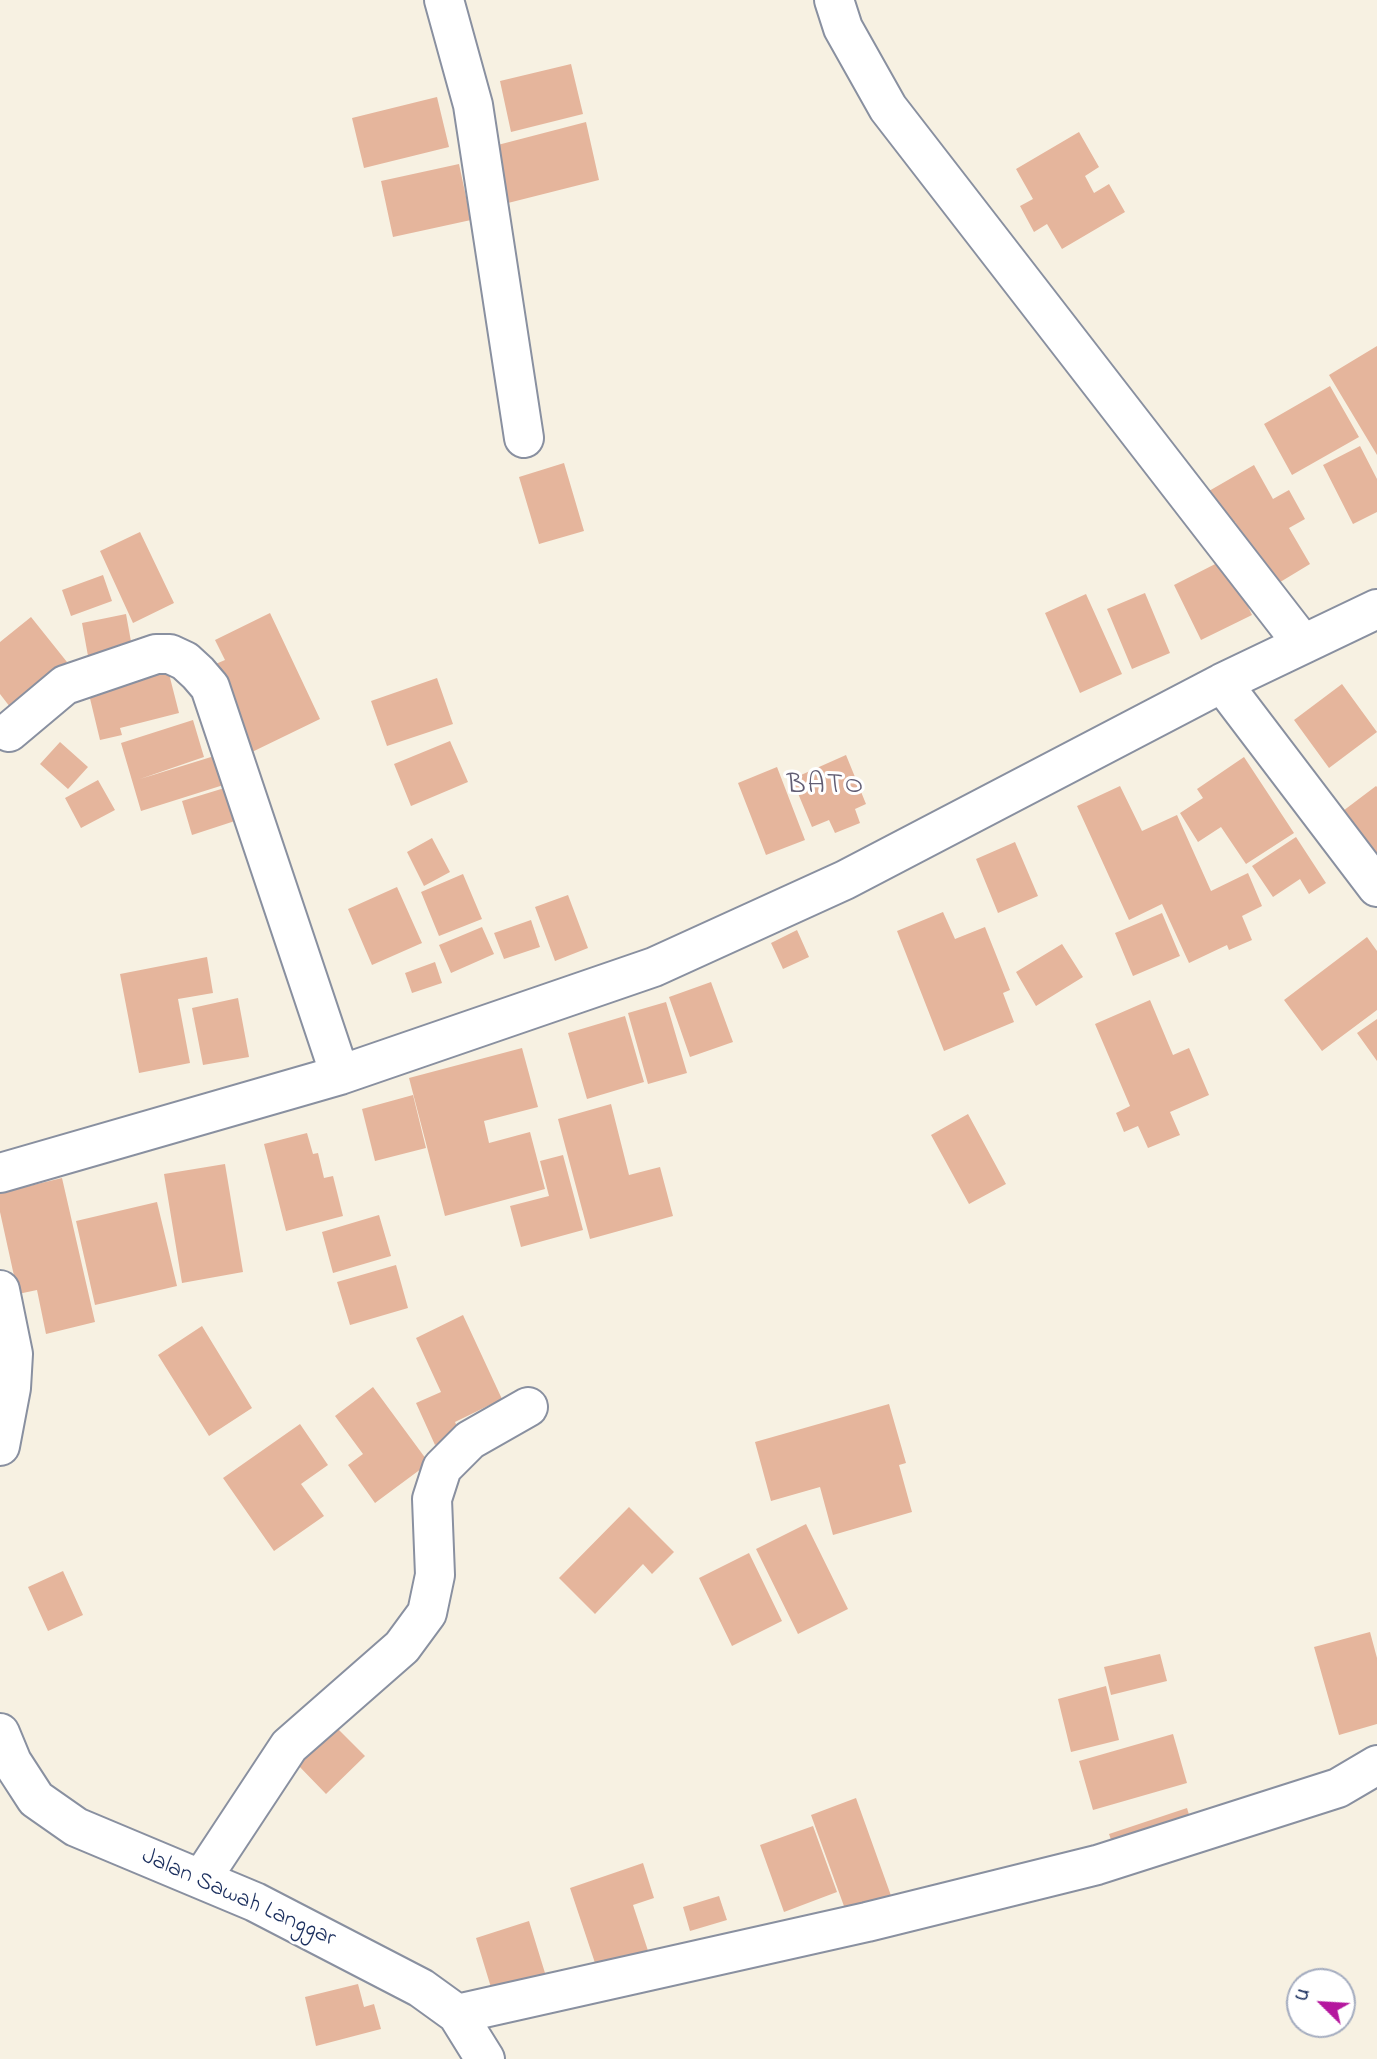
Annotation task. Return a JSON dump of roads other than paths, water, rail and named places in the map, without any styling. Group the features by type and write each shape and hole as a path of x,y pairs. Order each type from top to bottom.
{"street":[{"path":"444,0 473,105 493,220 524,438"},
{"path":"834,0 843,28 888,108 1303,644"},
{"path":"0,1173 340,1075 654,967 745,928 845,880 1222,683 1377,609"},
{"path":"9,732 65,685 156,654 178,657 198,673 210,687 340,1075"},
{"path":"1222,683 1377,887"},
{"path":"0,1290 13,1354 11,1388 0,1446"},
{"path":"202,1878 289,1746 402,1647 428,1612 435,1575 432,1499 442,1468 470,1440 528,1407"},
{"name":"Jalan Sawah Langgar","path":"0,1733 12,1762 36,1799 76,1828 202,1878 303,1924 421,1988 457,2014 485,2059"},
{"path":"457,2014 840,1928 1097,1865 1338,1788 1377,1766"}],"district":[{"name":"BATO","path":"826,787"}]}
